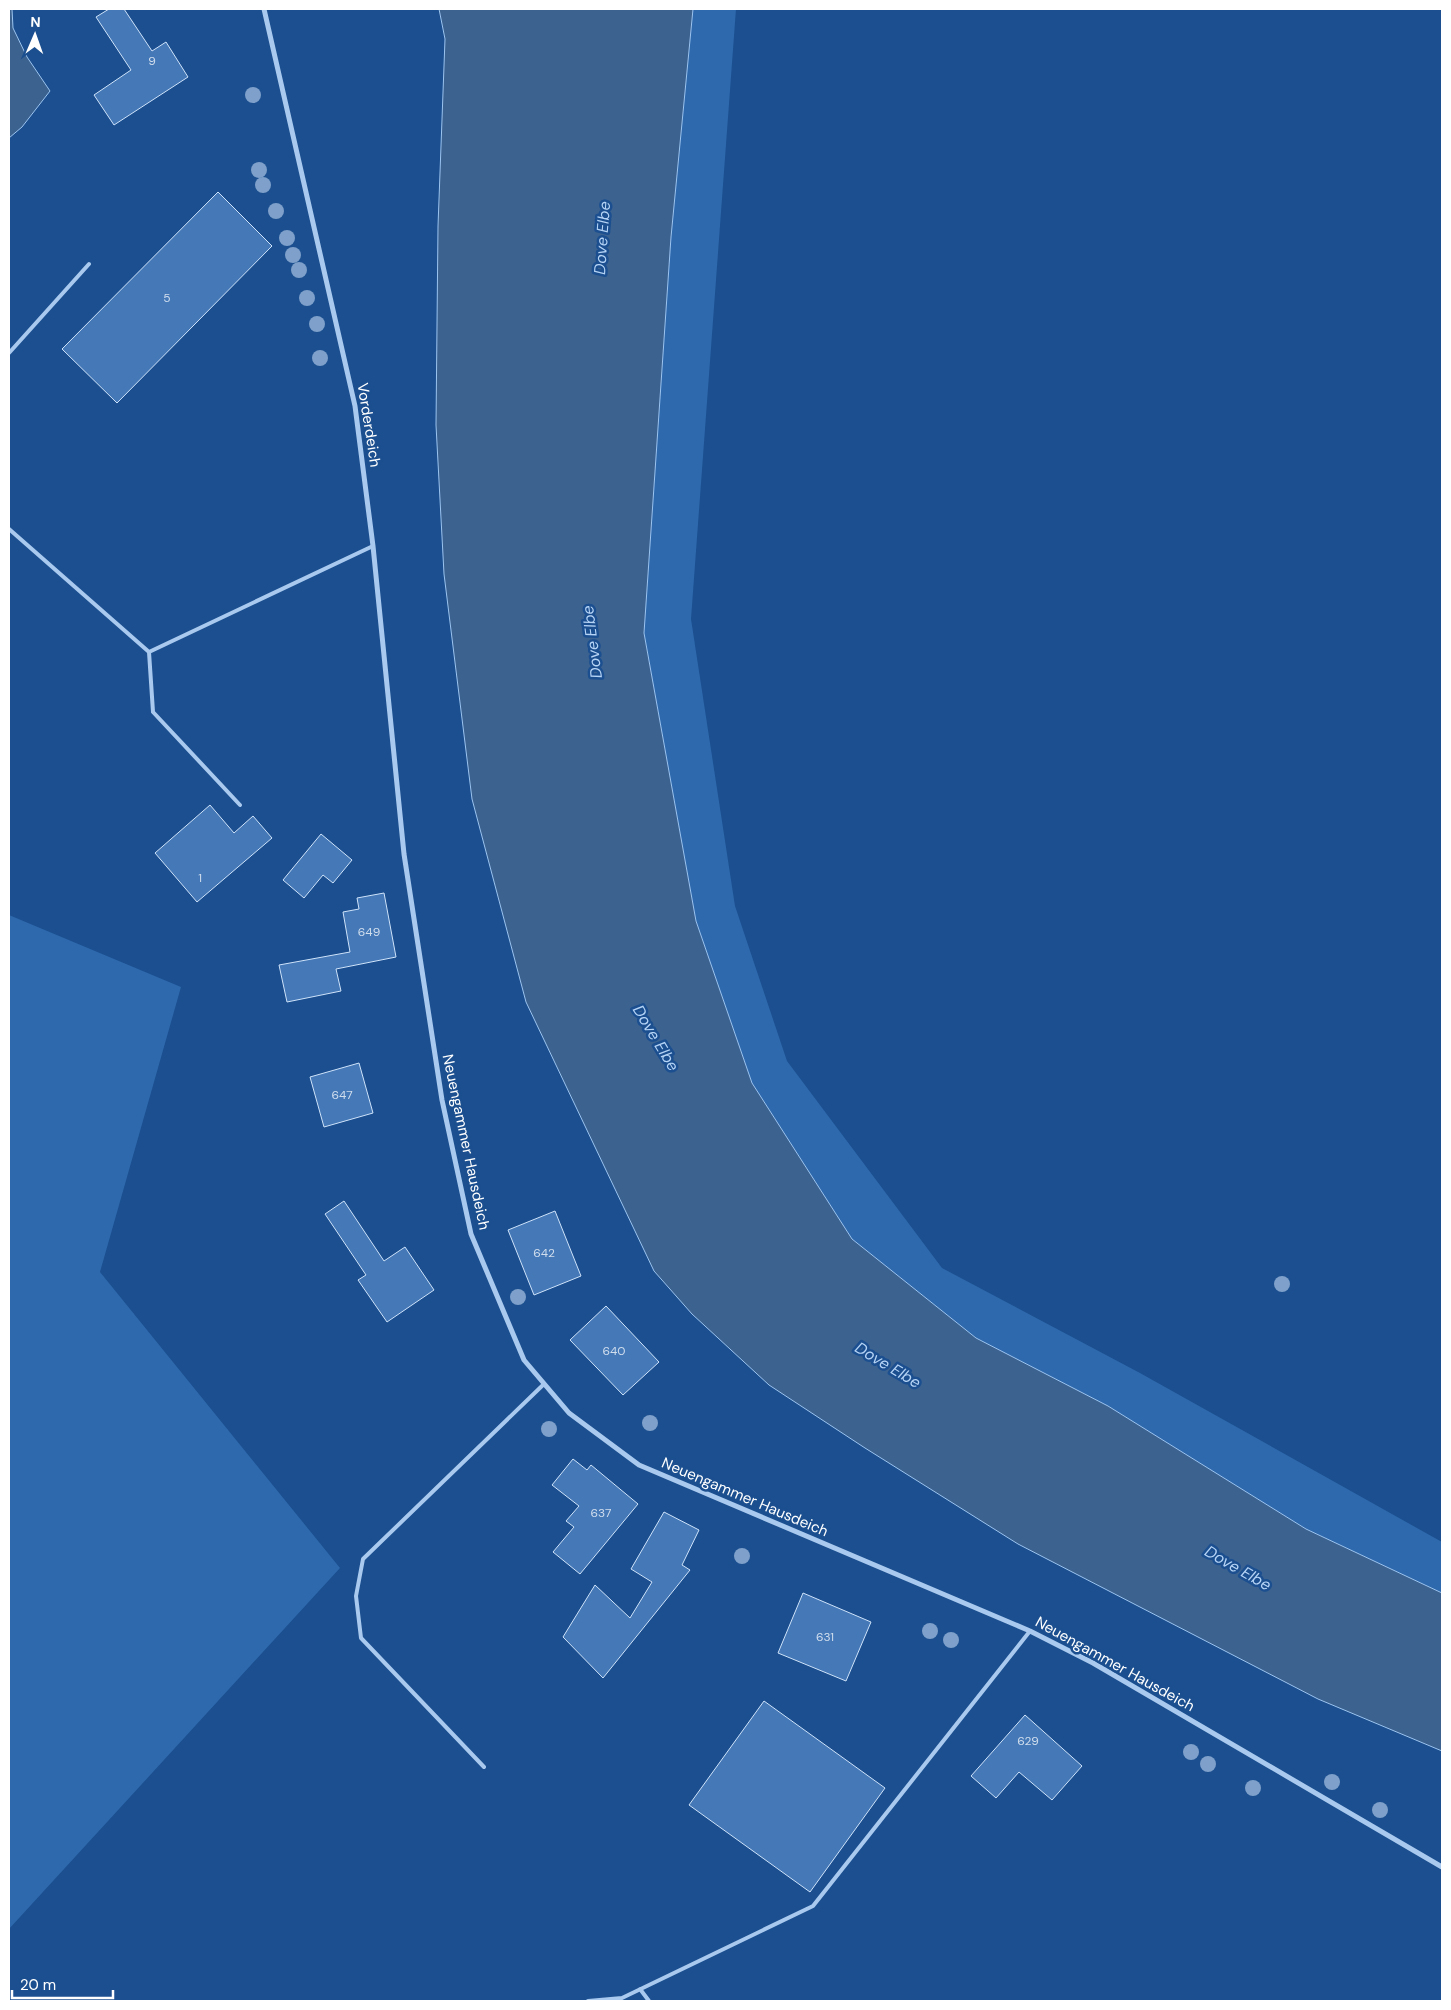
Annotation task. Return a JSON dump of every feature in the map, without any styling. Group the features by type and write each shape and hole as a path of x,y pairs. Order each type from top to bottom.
{"street":[{"name":"Vorderdeich","path":"264,9 355,406 373,546 404,854"},
{"name":"Neuengammer Hausdeich","path":"404,854 442,1100 471,1234 524,1360 569,1413 639,1465 1030,1630 1092,1663 1442,1867"}],"lane":[{"path":"9,353 89,264"},
{"path":"9,529 150,652 153,712 240,805"},
{"path":"150,652 373,546"},
{"path":"484,1767 361,1638 356,1596 363,1559 544,1384"},
{"path":"588,2001 622,1998 813,1906 1030,1630"},
{"path":"640,1989 649,2001"}],"shaded area":[{"path":"693,9 736,9 691,619 735,906 787,1061 942,1268 1140,1373 1442,1542 1442,1593 1306,1529 1108,1406 976,1338 852,1239 752,1083 696,921 644,633 671,237"},
{"path":"9,915 181,987 100,1272 340,1568 9,1929"}],"water":[{"path":"9,9 12,9 13,28 27,57 50,91 22,127 9,138"},
{"name":"Dove Elbe","path":"439,9 693,9 671,237 644,633 696,921 752,1083 852,1239 976,1338 1108,1406 1306,1529 1442,1593 1442,1751 1318,1699 1018,1544 769,1385 692,1314 654,1271 526,1002 472,799 444,574 436,425 438,226 445,39"}],"building":[{"path":"109,9 124,9 152,51 166,42 188,77 114,125 94,95 131,70 96,17"},
{"path":"218,192 272,246 117,403 62,349"},
{"path":"210,805 234,833 253,816 272,838 197,902 155,853"},
{"path":"321,834 352,860 333,883 323,875 304,898 283,880"},
{"path":"384,893 396,957 336,969 341,991 287,1002 279,965 350,952 343,912 359,909 357,898"},
{"path":"359,1063 373,1113 324,1127 310,1077"},
{"path":"344,1201 384,1261 405,1247 434,1290 387,1322 358,1280 366,1275 325,1214"},
{"path":"555,1211 581,1276 534,1295 508,1230"},
{"path":"606,1306 659,1362 623,1395 570,1340"},
{"path":"573,1459 587,1470 591,1465 638,1504 580,1574 553,1552 574,1527 566,1521 579,1506 552,1485"},
{"path":"664,1512 699,1530 682,1565 690,1570 603,1678 563,1637 595,1585 630,1618 652,1582 631,1569"},
{"path":"803,1593 871,1622 846,1681 778,1653"},
{"path":"764,1701 885,1788 810,1892 689,1805"},
{"path":"1025,1715 1082,1766 1052,1800 1019,1772 996,1798 971,1776"}]}
